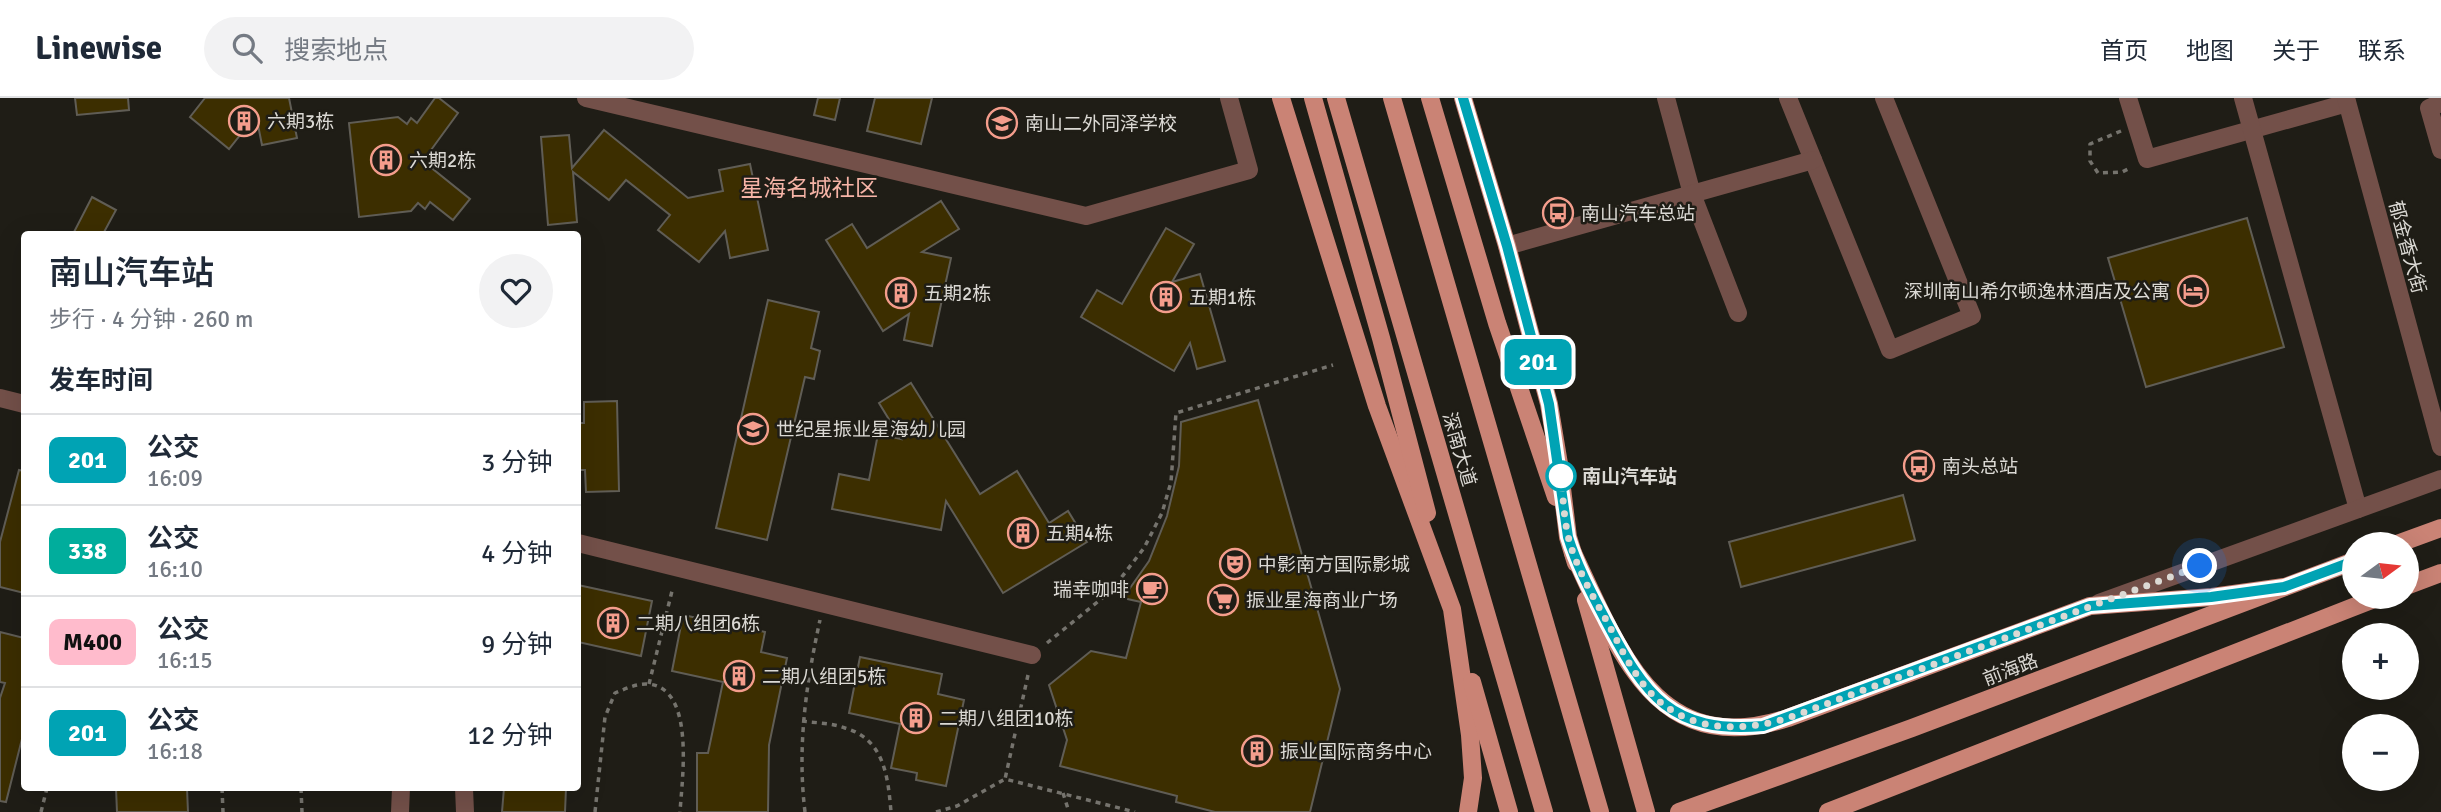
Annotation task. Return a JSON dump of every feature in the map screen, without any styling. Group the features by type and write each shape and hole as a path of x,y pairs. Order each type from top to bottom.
{"main road":[{"path":"1281,98 1377,406 1452,609 1470,735 1473,778 1468,812"},
{"path":"1313,98 1509,812"},
{"name":"深南大道","path":"1336,98 1544,812"},
{"name":"深南大道","path":"1392,98 1600,812"},
{"path":"1430,98 1497,323 1571,545 1646,812"},
{"path":"1463,98 1507,246 1549,404 1571,545 1614,636 1649,692 1666,707 1687,718 1733,729 1763,726 2090,606 2211,597 2284,587"},
{"path":"2419,536 2441,528"},
{"name":"前海路","path":"1679,812 1912,728 2342,565"},
{"path":"2419,581 2441,573"},
{"path":"1828,812 2348,609"}],"street":[{"path":"586,98 1086,216 1249,170 1229,98"},
{"path":"1666,98 1692,194 1738,313"},
{"path":"1788,98 1890,350 1972,316 1884,98"},
{"path":"2128,98 2147,159 2346,100"},
{"path":"2244,98 2358,509"},
{"name":"郁金香大街","path":"2346,100 2441,447"},
{"path":"2441,103 2429,108 2441,150"},
{"path":"1507,246 1813,160"},
{"path":"0,398 21,403"},
{"path":"2090,606 2441,479"},
{"path":"581,544 1032,655"},
{"path":"400,812 401,791"},
{"path":"464,791 465,812"}],"path":[{"path":"2137,125 2090,144 2091,160 2098,173 2122,172 2147,159"},
{"path":"1004,779 1032,655 1111,591 1144,548 1162,513 1171,482 1176,413 1333,365"},
{"path":"649,684 678,568"},
{"path":"805,812 802,787 802,720 809,670 824,605"},
{"path":"595,812 605,718 615,694 636,685 649,684 670,693 680,712 683,759 680,812"},
{"path":"802,720 846,728 871,740 882,760 891,812"},
{"path":"936,812 957,806 1004,779 1136,812"},
{"path":"41,812 46,791"},
{"path":"222,791 223,812"},
{"path":"301,791 302,812"},
{"path":"1063,793 1069,812"}],"building":[{"path":"75,98 128,98 129,110 77,115"},
{"name":"六期3栋","path":"205,98 289,98 297,138 262,145 256,115 229,149 190,117"},
{"name":"六期2栋","path":"435,98 439,98 458,113 423,161 470,199 453,220 430,202 425,209 418,203 411,211 359,217 349,123 398,117 407,124 411,118 417,123"},
{"path":"818,98 840,98 835,120 814,115"},
{"path":"875,98 932,98 921,144 867,131"},
{"path":"604,130 688,198 723,191 719,170 750,164 768,250 730,258 725,231 699,262 658,230 670,215 626,180 609,200 573,172 577,222 548,225 541,137 569,135 572,168"},
{"path":"92,197 116,210 105,231 75,231"},
{"name":"五期2栋","path":"941,201 959,229 922,252 951,258 932,346 904,340 909,314 883,331 826,240 852,224 867,248"},
{"name":"深圳南山希尔顿逸林酒店及公寓","path":"2247,218 2284,347 2146,387 2108,258"},
{"name":"五期1栋","path":"1166,228 1194,244 1172,282 1200,274 1225,361 1197,369 1190,343 1174,371 1081,317 1097,290 1122,304"},
{"path":"768,300 819,312 811,348 820,351 814,379 805,377 767,540 716,528"},
{"path":"911,383 980,494 1017,471 1049,523 1068,511 1087,542 1003,593 946,501 941,530 832,509 839,474 869,480 878,434 901,439 879,403"},
{"name":"振业星海商业广场","path":"1258,400 1340,689 1310,812 1215,812 1176,802 1177,796 1060,766 1067,740 1049,685 1091,651 1126,658 1141,602 1123,598 1149,561 1167,516 1179,466 1181,422"},
{"path":"617,401 619,491 586,492 585,470 581,470 584,402"},
{"path":"21,470 21,592 0,587 0,542"},
{"path":"1903,495 1915,540 1741,587 1729,542"},
{"name":"二期八组团6栋","path":"581,586 652,601 641,656 581,643"},
{"name":"二期八组团5栋","path":"683,615 765,632 761,652 787,658 769,745 768,812 697,812 697,753 708,753 723,682 672,671"},
{"path":"0,632 21,637 21,743 6,802 0,801 0,698 5,683 0,682"},
{"name":"二期八组团10栋","path":"860,657 942,674 938,694 964,700 946,786 916,780 917,773 891,768 900,724 849,713"},
{"path":"116,791 187,791 188,812 117,812"},
{"path":"504,791 566,791 565,812 502,812"}],"bus line":[{"name":"201","path":"1463,98 1507,246 1549,404 1568,537 1573,553 1633,669 1649,692 1666,707 1687,718 1707,724 1733,729 1763,726 2090,606 2211,597 2284,587 2342,565"}],"place":[{"name":"六期3栋","path":"244,121"},
{"name":"南山二外同泽学校","path":"1002,123"},
{"name":"六期2栋","path":"386,160"},
{"name":"南山汽车总站","path":"1558,213"},
{"name":"深圳南山希尔顿逸林酒店及公寓","path":"2193,291"},
{"name":"五期2栋","path":"901,293"},
{"name":"五期1栋","path":"1166,297"},
{"name":"世纪星振业星海幼儿园","path":"753,429"},
{"name":"南头总站","path":"1919,466"},
{"name":"南山汽车站","path":"1561,476"},
{"name":"五期4栋","path":"1023,533"},
{"name":"中影南方国际影城","path":"1235,564"},
{"name":"瑞幸咖啡","path":"1152,589"},
{"name":"振业星海商业广场","path":"1223,600"},
{"name":"二期八组团6栋","path":"613,623"},
{"name":"二期八组团5栋","path":"739,676"},
{"name":"二期八组团10栋","path":"916,718"},
{"name":"振业国际商务中心","path":"1257,751"}],"district":[{"name":"星海名城社区","path":"809,188"}],"route":[{"path":"1561,476 1568,537 1573,553 1633,669 1649,692 1666,707 1687,718 1733,729 1763,726 1788,718 2200,566"}]}
